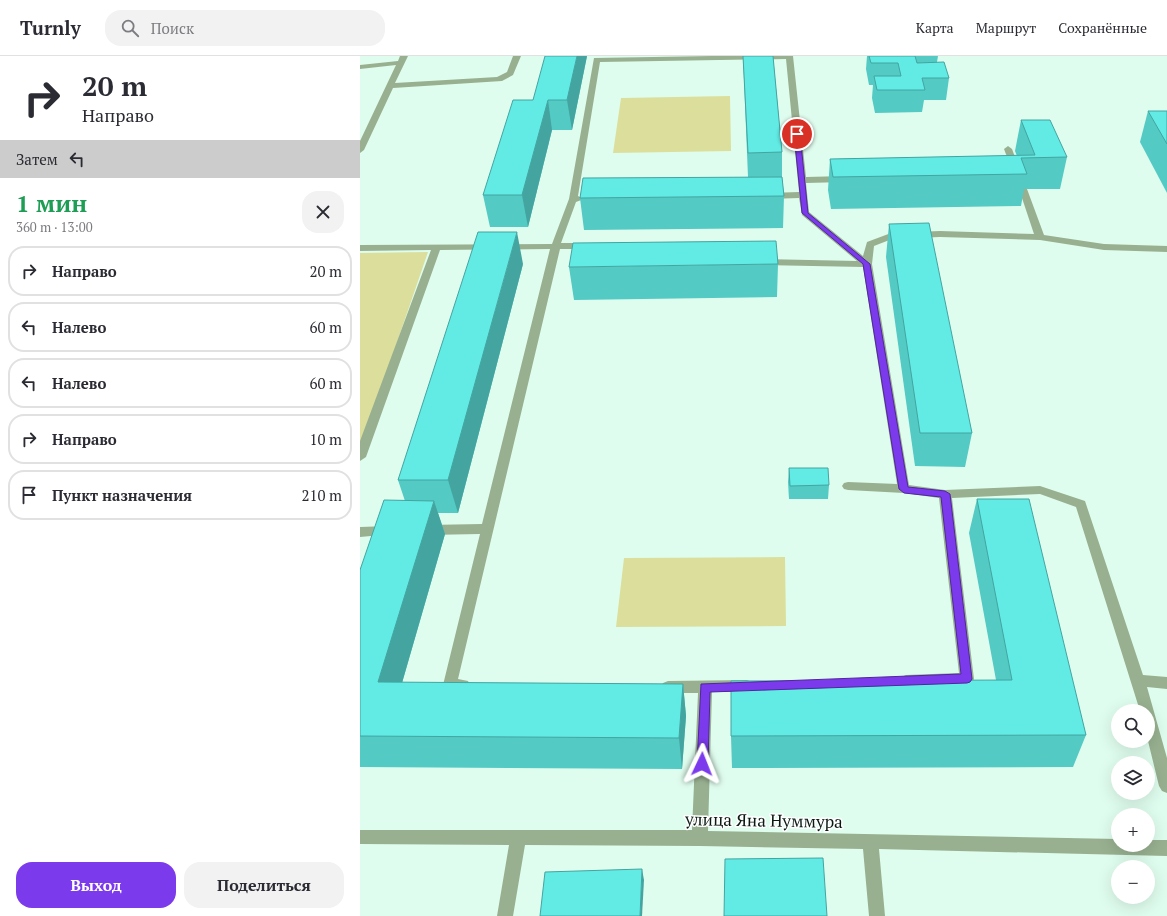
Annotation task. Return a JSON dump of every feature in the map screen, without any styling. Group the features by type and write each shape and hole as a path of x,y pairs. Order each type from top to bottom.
{"street":[{"path":"389,86 499,79 510,73 517,56"},
{"path":"474,685 450,685 556,245 573,199 597,58 789,57 805,213 867,264"},
{"path":"360,150 402,60"},
{"path":"360,67 402,60"},
{"path":"1008,149 1018,178 1011,178"},
{"path":"802,180 856,179"},
{"path":"1022,186 1040,237"},
{"path":"756,196 803,195"},
{"path":"573,199 588,199"},
{"path":"904,489 867,264 870,244 891,236 940,234 1040,237 1104,247 1167,249"},
{"path":"360,457 437,246"},
{"path":"360,248 437,246 595,246"},
{"path":"750,262 867,264"},
{"path":"848,486 904,489 945,494 1040,490 1081,504 1145,704"},
{"path":"895,681 967,679 945,494"},
{"path":"413,530 488,529"},
{"path":"360,532 398,531"},
{"path":"1138,680 1167,683"},
{"path":"657,687 760,685"},
{"path":"700,838 705,687"},
{"path":"1155,741 1167,786"},
{"name":"улица Яна Нуммура","path":"360,837 700,838 1167,848"},
{"path":"505,916 518,837"},
{"path":"870,841 877,916"}],"green space":[{"path":"730,96 731,151 613,153 621,98"},
{"path":"428,252 360,450 360,253"},
{"path":"785,557 786,626 616,627 624,558"}],"building":[{"path":"545,56 577,56 567,100 548,100 522,195 483,195 513,100 533,100"},
{"path":"743,56 773,56 782,152 748,153"},
{"path":"869,56 915,56 917,63 944,62 949,78 922,78 925,90 877,90 874,76 901,76 898,63 871,63"},
{"path":"1148,111 1167,111 1167,144"},
{"path":"1021,120 1050,120 1067,157 1021,158 1027,174 833,177 830,159 1035,155"},
{"path":"782,177 784,196 580,198 583,178"},
{"path":"929,223 972,433 920,433 889,224"},
{"path":"478,232 517,232 448,480 398,480"},
{"path":"776,241 778,264 569,267 573,243"},
{"path":"789,468 828,468 829,485 790,486"},
{"path":"977,499 1029,499 1086,735 731,736 731,681 1012,680"},
{"path":"384,500 434,501 378,682 683,684 679,738 360,736 360,570"},
{"path":"823,858 827,916 724,916 725,859"},
{"path":"642,869 640,916 540,916 545,872"}],"route":[{"path":"702,764 705,687 967,679 945,494 904,489 867,264 805,213 797,134"}]}
